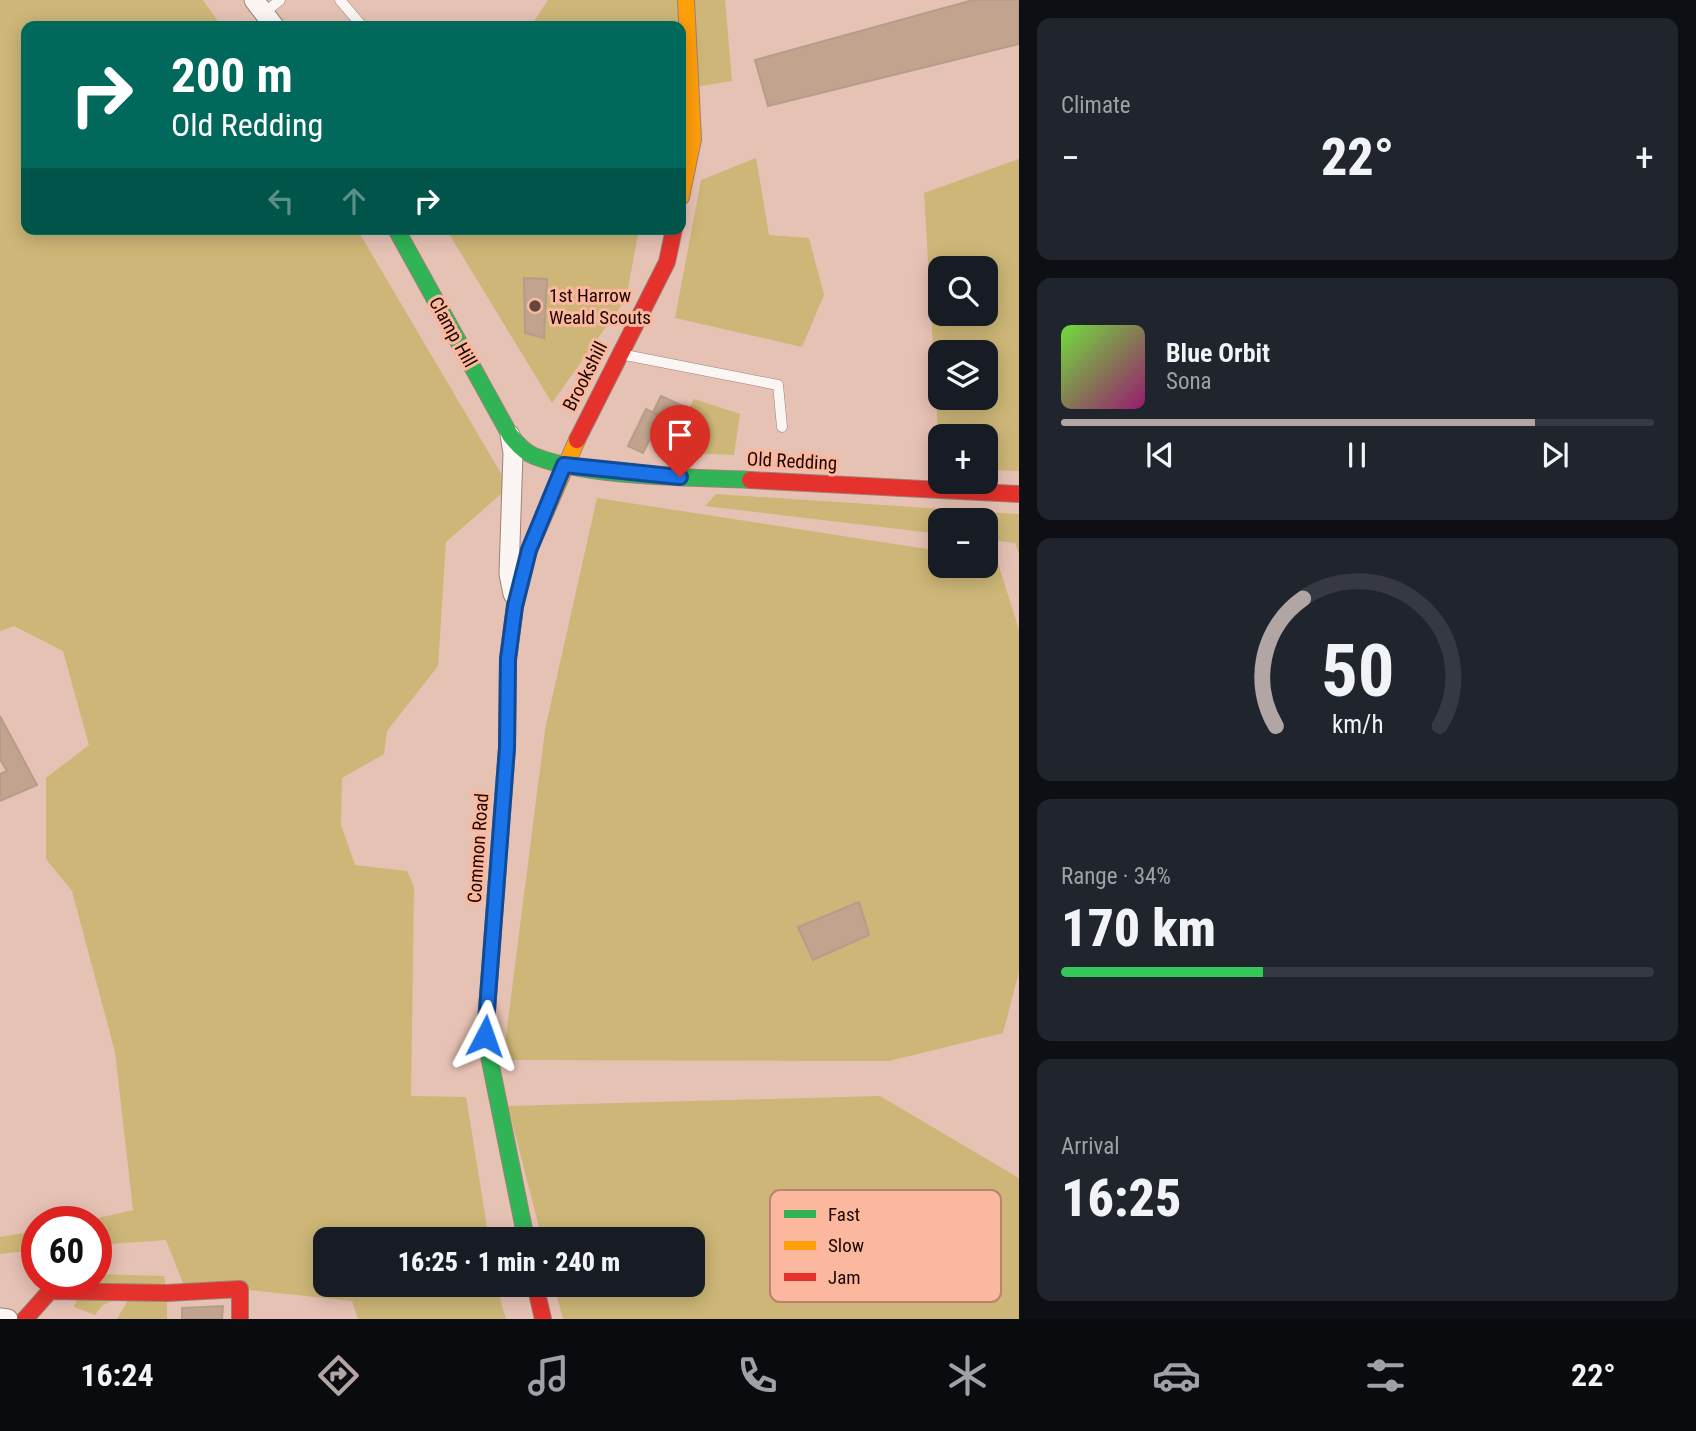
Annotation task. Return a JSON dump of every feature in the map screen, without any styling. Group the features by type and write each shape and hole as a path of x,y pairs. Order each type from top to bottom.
{"main road":[{"path":"686,0 693,139 686,173"},
{"name":"Clamp Hill","path":"399,235 510,435 523,450 564,465"},
{"name":"Brookshill","path":"564,465 667,261 673,235"},
{"name":"Old Redding","path":"564,465 655,475 1019,494"},
{"name":"Common Road","path":"524,1227 485,1036 507,748 508,659 515,606 529,550 564,465"},
{"path":"24,1319 50,1291 167,1293 240,1289 240,1319"},
{"path":"538,1297 543,1319"}],"street":[{"name":"Clamp Hill","path":"510,435 513,453 509,574 515,606"},
{"path":"0,1318 8,1319"}],"lane":[{"path":"264,13 280,0"},
{"path":"340,0 358,21"},
{"path":"620,354 778,385 782,427"}],"shaded area":[{"path":"0,0 203,0 218,21 21,21 21,235 361,235 509,487 446,542 438,666 387,731 384,754 342,778 341,825 355,865 407,871 414,887 411,1096 466,1097 487,1227 313,1227 313,1297 183,1283 166,1240 112,1244 112,1215 133,1210 115,1052 72,891 46,859 46,778 89,745 63,651 14,626 0,631"},
{"path":"548,0 725,0 732,81 686,88 686,21 534,21"},
{"path":"756,158 769,235 809,238 824,295 802,347 675,318 701,180"},
{"path":"1019,159 1019,471 998,470 998,424 938,424 937,410 998,410 998,340 933,340 932,326 998,326 998,256 928,256 928,261 924,193"},
{"path":"450,235 638,235 626,299 552,403"},
{"path":"694,399 740,414 734,455 667,452"},
{"path":"716,494 928,508 928,533 705,506"},
{"path":"597,498 928,549 928,578 998,578 998,563 1019,630 1019,972 1003,1033 889,1061 503,1060 545,730"},
{"path":"998,513 1019,514 1019,554 1015,543 998,541"},
{"path":"880,1096 1019,1178 1019,1319 563,1319 557,1297 705,1297 705,1227 539,1227 508,1106"},
{"path":"21,1234 21,1252 0,1254 0,1237"},
{"path":"112,1274 164,1276 167,1319 117,1319 132,1293 103,1305 95,1315 74,1307 78,1297 112,1297"},
{"path":"314,1297 500,1297 506,1319 358,1319 352,1301"}],"building":[{"path":"973,0 1019,0 1019,44 768,106 755,60"},
{"name":"1st Harrow Weald Scouts","path":"524,278 547,279 544,338 525,333"},
{"path":"661,396 683,406 676,423 653,412"},
{"path":"646,409 661,417 643,453 628,446"},
{"path":"0,716 37,785 0,801 0,774 7,771 0,759"},
{"path":"859,902 869,935 813,960 798,927"},
{"path":"223,1306 222,1319 182,1319 182,1308"}],"traffic: fast":[{"path":"399,235 510,435 527,452 583,469 670,477 750,480"},
{"path":"497,878 485,1036 524,1227"}],"traffic: slow":[{"path":"686,0 693,139 686,173"},
{"path":"497,878 507,748 508,659 515,606 529,550 577,440"}],"traffic: jam":[{"path":"577,440 667,262 673,235"},
{"path":"750,480 1019,494"},
{"path":"25,1319 50,1291 167,1293 240,1289 240,1319"},
{"path":"538,1297 543,1319"}],"place":[{"name":"1st Harrow Weald Scouts","path":"535,306"}],"route":[{"path":"485,1036 507,748 508,659 515,606 529,550 564,465 680,477"}]}
